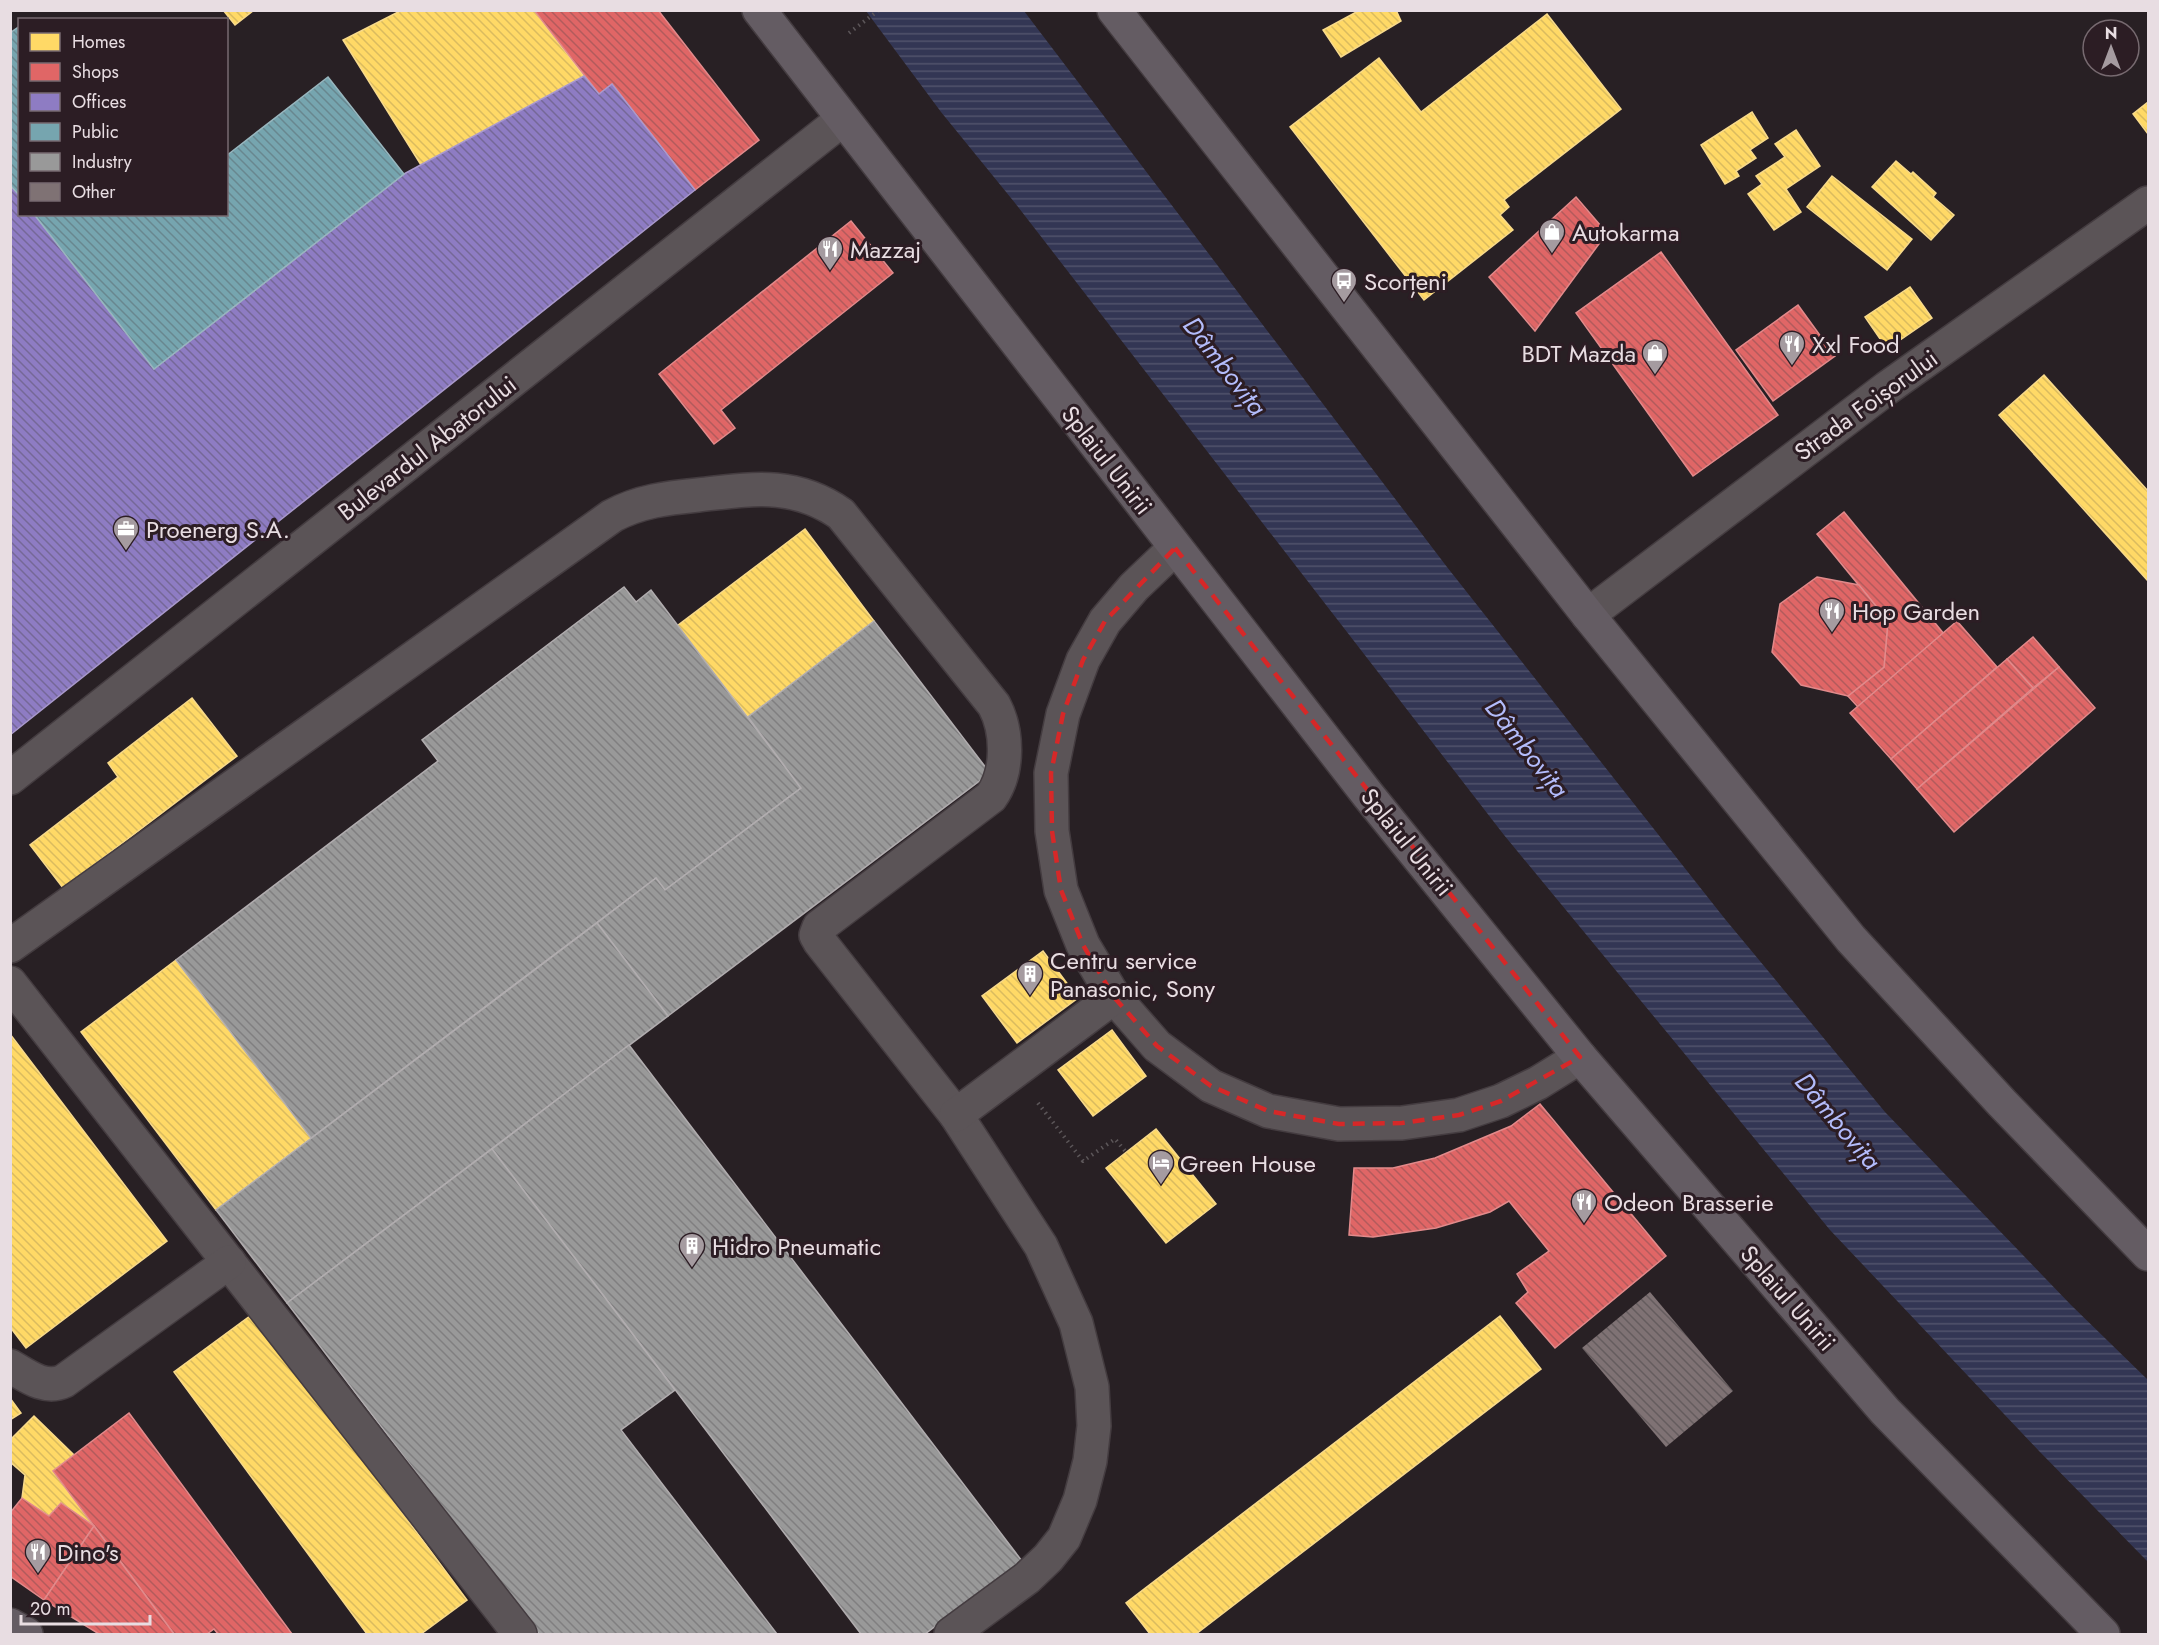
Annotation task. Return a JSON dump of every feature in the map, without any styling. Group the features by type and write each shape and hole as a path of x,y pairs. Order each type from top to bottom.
{"main road":[{"name":"Splaiul Unirii","path":"759,10 1368,795 1580,1057 1885,1411 2103,1635"},
{"path":"1114,10 1588,615 1851,939 2002,1103 2148,1254"},
{"path":"10,1625 26,1635"}],"street":[{"name":"Bulevardul Abatorului","path":"10,778 843,119"},
{"name":"Strada Foișorului","path":"1588,615 1887,388 2148,203"},
{"path":"10,946 612,516 630,506 650,500 765,488 791,492 825,503 841,514 994,705 1003,726 1002,764 998,783 991,797 819,927 816,935 956,1114 1041,1246 1065,1296 1085,1355 1092,1387 1094,1426 1090,1461 1080,1500 1064,1538 1048,1558 1027,1578 951,1635"},
{"path":"1175,548 1134,587 1105,621 1083,660 1063,714 1052,772 1053,831 1061,890 1083,945 1114,997 1157,1046 1211,1086 1268,1111 1339,1124 1402,1123 1459,1114 1501,1101 1538,1083 1580,1057"},
{"path":"10,983 520,1635"},
{"path":"956,1114 1114,997"},
{"path":"10,1366 41,1382 56,1384 64,1381 229,1262"}],"path":[{"path":"849,33 879,10"},
{"path":"1014,1071 1083,1161 1115,1139 1126,1152"}],"highlighted area":[{"path":"1175,548 1580,1057 1501,1101 1459,1115 1402,1123 1339,1124 1268,1111 1211,1086 1157,1046 1114,997 1083,945 1061,890 1052,831 1051,773 1063,714 1083,660 1105,621"}],"water":[{"name":"Dâmbovița","path":"866,11 1024,11 1447,567 1725,919 1885,1112 2071,1305 2148,1380 2148,1562 2039,1451 1830,1230 1504,835 1015,203 941,112"}],"building: Homes":[{"path":"223,10 254,10 235,25"},
{"path":"402,10 534,10 584,76 421,165 343,40"},
{"path":"1360,10 1396,10 1401,21 1341,57 1323,30"},
{"path":"1547,14 1621,109 1504,200 1509,207 1500,215 1513,230 1424,300 1290,127 1379,58 1421,112"},
{"path":"2148,102 2148,134 2133,114"},
{"path":"1752,112 1768,138 1750,150 1756,158 1736,171 1739,176 1725,184 1701,145"},
{"path":"1796,130 1820,166 1786,189 1801,212 1774,230 1748,194 1762,184 1756,176 1785,157 1775,144"},
{"path":"1896,161 1911,174 1913,172 1936,193 1933,197 1954,215 1931,240 1872,187"},
{"path":"1832,176 1912,239 1887,270 1807,207"},
{"path":"1910,287 1932,318 1887,349 1865,317"},
{"path":"2044,375 2148,491 2148,581 1999,415"},
{"path":"805,529 874,621 748,717 677,626"},
{"path":"192,698 237,756 63,888 30,845 118,777 108,763"},
{"name":"Centru service Panasonic, Sony","path":"1043,951 1078,998 1017,1043 982,996"},
{"path":"176,960 311,1138 216,1210 81,1032"},
{"path":"1112,1030 1146,1076 1093,1116 1058,1070"},
{"path":"10,1034 167,1241 26,1348 10,1327"},
{"name":"Green House","path":"1156,1129 1216,1204 1166,1243 1106,1168"},
{"path":"254,1313 467,1600 421,1634 367,1634 174,1372"},
{"path":"1500,1316 1541,1369 1196,1634 1150,1634 1126,1603"},
{"path":"10,1398 21,1413 10,1420"},
{"path":"34,1416 74,1455 53,1471 94,1526 61,1503 49,1516 22,1498 25,1475 10,1462 10,1440"}],"building: Shops":[{"path":"534,10 658,10 759,140 695,190 612,84 599,94"},
{"name":"Autokarma","path":"1576,197 1607,233 1535,331 1489,277"},
{"path":"851,221 893,273 721,410 735,428 714,444 659,374"},
{"path":"1661,252 1778,415 1693,476 1576,313"},
{"path":"1798,305 1835,356 1773,401 1736,350"},
{"path":"1844,512 1944,634 1858,707 1848,696 1884,667 1888,621 1817,534"},
{"path":"1817,577 1859,585 1888,621 1884,667 1848,696 1801,685 1772,652 1780,604"},
{"path":"1957,621 1997,667 1891,759 1850,713"},
{"path":"2033,637 2059,667 2033,688 2007,659"},
{"path":"2007,659 2033,688 1917,789 1891,759"},
{"path":"2059,667 2095,708 1954,832 1917,789"},
{"name":"Odeon Brasserie","path":"1540,1104 1666,1256 1555,1348 1516,1303 1528,1292 1517,1274 1549,1251 1509,1201 1490,1212 1436,1228 1373,1237 1349,1235 1354,1168 1393,1168 1435,1158 1511,1126"},
{"path":"129,1413 292,1634 218,1634 214,1629 207,1634 174,1634 53,1471"},
{"path":"22,1498 49,1516 61,1503 94,1526 44,1600 10,1576 10,1513"},
{"path":"94,1526 174,1634 99,1634 44,1600"}],"building: Offices":[{"name":"Proenerg S.A.","path":"584,76 599,94 612,84 695,190 10,735 10,185 18,194 18,216 36,216 154,369 404,174"}],"building: Public":[{"path":"18,27 18,194 10,185 10,33"},
{"path":"328,77 404,174 154,369 36,216 228,216 228,154"}],"building: Industry":[{"path":"624,587 636,602 651,590 801,788 665,890 656,878 311,1138 176,960 438,761 422,740"},
{"path":"874,621 990,773 668,1016 597,923 656,878 665,890 801,788 748,717"},
{"path":"597,923 668,1016 287,1303 216,1210"},
{"name":"Hidro Pneumatic","path":"629,1045 1022,1561 925,1634 861,1634 492,1149"},
{"path":"492,1149 675,1390 621,1430 777,1634 539,1634 287,1303"}],"building: Other":[{"path":"1650,1292 1733,1391 1666,1447 1582,1348"}],"place":[{"name":"Autokarma","path":"1552,255"},
{"name":"Mazzaj","path":"830,272"},
{"name":"Scorțeni","path":"1344,304"},
{"name":"Xxl Food","path":"1792,367"},
{"name":"BDT Mazda","path":"1655,376"},
{"name":"Proenerg S.A.","path":"126,552"},
{"name":"Hop Garden","path":"1832,634"},
{"name":"Centru service Panasonic, Sony","path":"1030,997"},
{"name":"Green House","path":"1161,1186"},
{"name":"Odeon Brasserie","path":"1584,1225"},
{"name":"Hidro Pneumatic","path":"692,1269"},
{"name":"Dino's","path":"38,1575"}]}
